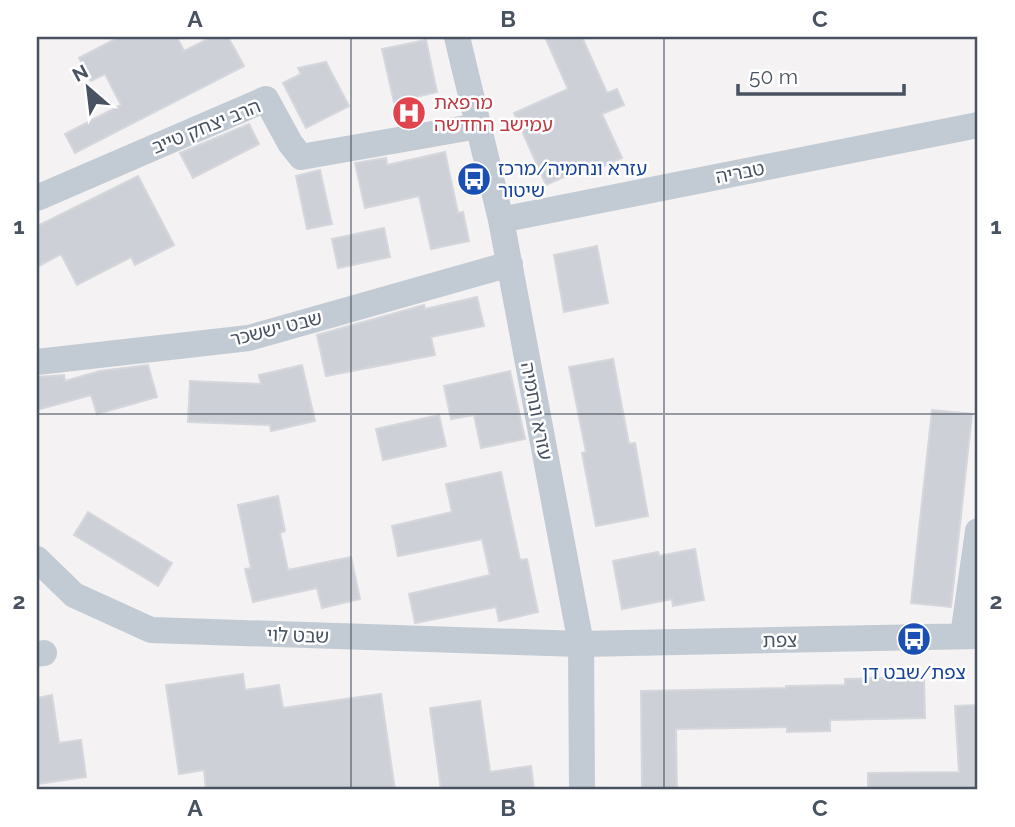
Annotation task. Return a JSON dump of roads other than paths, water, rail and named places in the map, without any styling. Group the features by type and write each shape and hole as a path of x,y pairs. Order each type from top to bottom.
{"street":[{"name":"עזרא ונחמיה","path":"457,37 510,264 581,644 582,790"},
{"name":"הרב יצחק טייב","path":"37,198 265,99 301,157 478,126"},
{"name":"טבריה","path":"501,220 978,125"},
{"name":"שבט יששכר","path":"37,362 249,338 510,264"},
{"path":"971,636 978,531"},
{"name":"שבט לוי","path":"37,559 74,596 151,630 581,644"},
{"name":"צפת","path":"581,644 971,636"}],"place":[{"name":"מרפאת עמישב החדשה","path":"409,113"},
{"name":"עזרא ונחמיה/מרכז שיטור","path":"474,179"},
{"name":"צפת/שבט דן","path":"914,639"}]}
